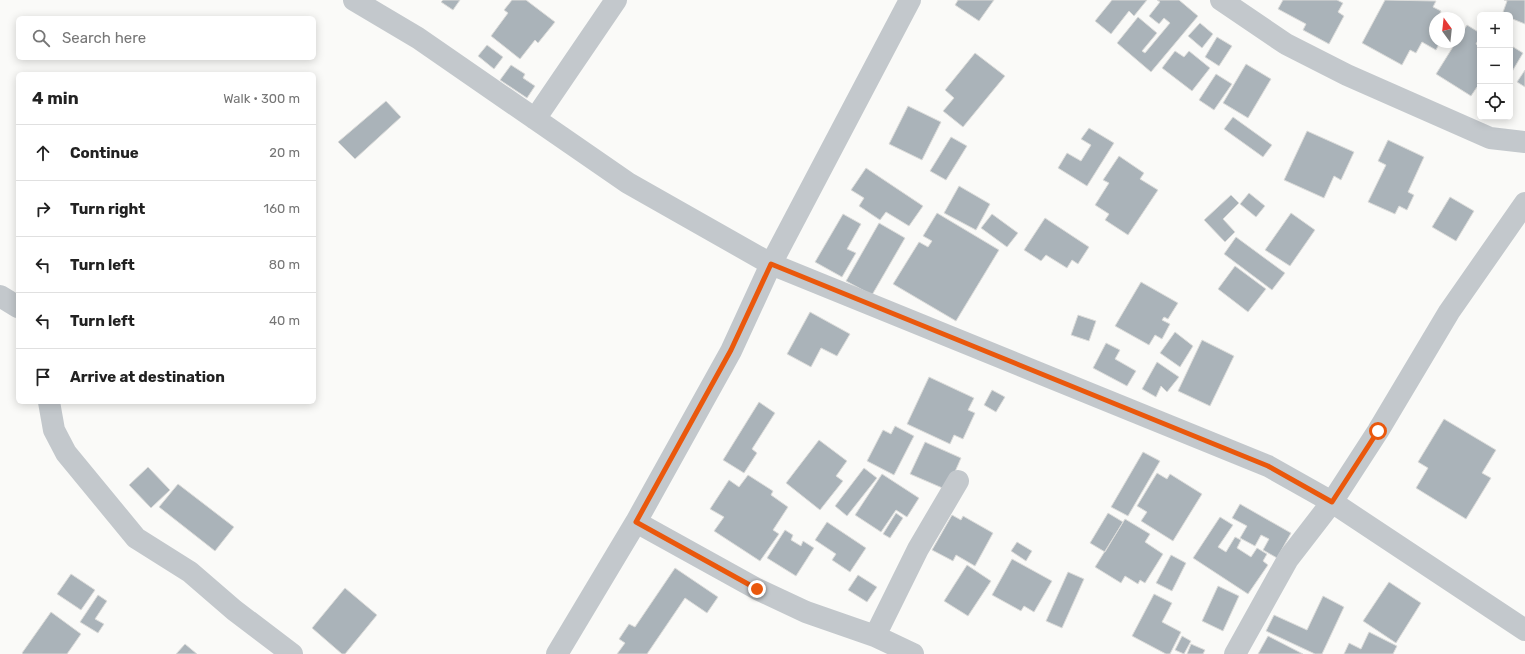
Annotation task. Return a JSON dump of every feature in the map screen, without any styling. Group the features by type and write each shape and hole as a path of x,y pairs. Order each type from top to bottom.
{"street":[{"path":"354,0 418,38 628,183 771,264 1268,466 1332,502 1525,630"},
{"path":"535,119 616,0"},
{"path":"557,654 636,522 731,350 771,264 910,0"},
{"path":"1221,0 1286,44 1346,75 1490,138 1525,142"},
{"path":"1235,654 1288,559 1332,502 1378,431 1449,312 1525,203"},
{"path":"0,296 16,306"},
{"path":"49,404 54,430 66,453 136,538 190,572 234,610 292,654"},
{"path":"875,636 918,549 958,481"},
{"path":"636,522 757,589 806,612 875,636 912,654"}],"building":[{"path":"443,0 460,0 453,10 441,2"},
{"path":"512,0 526,0 555,22 538,43 535,40 520,59 491,36 508,13 504,10"},
{"path":"958,0 994,0 979,21 955,5"},
{"path":"1112,0 1147,0 1134,16 1129,11 1111,34 1095,21"},
{"path":"1157,0 1179,0 1198,16 1151,72 1117,43 1138,17 1157,33 1142,51 1145,53 1170,23 1164,18 1159,24 1149,16 1160,2"},
{"path":"1283,0 1337,0 1343,3 1338,12 1344,16 1329,44 1303,30 1306,24 1278,9"},
{"path":"1385,0 1436,1 1433,7 1441,11 1429,12 1429,46 1422,42 1416,53 1410,50 1402,65 1362,43"},
{"path":"1504,0 1525,0 1525,24 1513,19 1513,12 1503,12 1507,1"},
{"path":"1200,23 1213,34 1202,48 1188,36"},
{"path":"1467,25 1477,31 1477,87 1471,96 1436,74 1452,48 1465,48 1465,28"},
{"path":"1217,37 1232,46 1219,66 1205,57"},
{"path":"487,45 503,57 494,69 478,56"},
{"path":"1513,47 1523,53 1513,70"},
{"path":"1175,51 1184,57 1189,51 1210,68 1192,91 1162,68"},
{"path":"975,53 1005,76 963,127 943,111 954,98 945,90"},
{"path":"1246,64 1271,79 1248,118 1223,103"},
{"path":"511,65 525,74 523,78 535,86 527,98 500,80"},
{"path":"1525,70 1525,87 1517,82"},
{"path":"1216,74 1232,84 1214,110 1199,100"},
{"path":"386,101 401,117 355,159 338,142"},
{"path":"908,106 941,122 922,160 889,144"},
{"path":"1233,117 1272,145 1263,157 1224,129"},
{"path":"1089,128 1114,143 1087,186 1058,168 1067,153 1081,161 1091,145 1081,139"},
{"path":"1307,131 1354,152 1341,180 1334,176 1324,198 1284,180"},
{"path":"951,137 967,146 946,180 930,171"},
{"path":"1388,140 1424,157 1408,192 1414,195 1407,210 1399,206 1395,214 1368,202 1386,165 1378,161"},
{"path":"1119,156 1144,173 1140,179 1158,190 1128,235 1105,220 1109,214 1095,205 1109,183 1103,180"},
{"path":"866,168 923,206 909,226 886,212 880,220 859,206 864,198 851,190"},
{"path":"959,186 990,204 976,230 944,213"},
{"path":"1249,193 1265,206 1256,217 1240,204"},
{"path":"1231,195 1239,203 1223,219 1235,232 1225,242 1204,220"},
{"path":"1450,197 1474,211 1456,241 1432,227"},
{"path":"937,213 999,250 956,321 893,284 919,242 928,247 932,241 923,236"},
{"path":"1291,213 1315,230 1290,266 1265,250"},
{"path":"843,214 861,224 847,249 856,253 842,277 815,262"},
{"path":"992,214 1018,233 1007,247 981,228"},
{"path":"1045,218 1089,247 1078,264 1072,260 1067,268 1046,255 1041,261 1024,250"},
{"path":"879,223 905,238 872,295 846,281"},
{"path":"1236,237 1285,273 1272,290 1224,254"},
{"path":"1235,266 1266,289 1248,312 1218,289"},
{"path":"1141,282 1178,303 1168,319 1164,317 1162,320 1170,324 1162,339 1155,335 1149,345 1115,326"},
{"path":"810,312 850,334 837,356 821,348 811,367 787,354"},
{"path":"1078,315 1096,321 1089,341 1071,335"},
{"path":"1175,332 1193,346 1180,367 1160,353"},
{"path":"1202,340 1234,356 1210,406 1178,391"},
{"path":"1106,343 1120,350 1115,359 1136,371 1127,386 1093,368"},
{"path":"1157,362 1179,377 1167,392 1161,386 1156,397 1142,389"},
{"path":"929,377 974,398 968,410 975,413 963,439 954,435 950,444 907,424"},
{"path":"992,390 1005,397 996,412 984,405"},
{"path":"759,402 775,413 752,449 757,453 744,473 723,460"},
{"path":"1444,419 1496,450 1482,473 1491,478 1466,519 1416,488 1428,468 1418,462"},
{"path":"895,426 914,436 894,475 867,461 883,430 891,434"},
{"path":"819,440 847,461 836,476 843,481 820,510 786,483"},
{"path":"925,442 961,458 947,490 910,474"},
{"path":"1143,452 1160,461 1128,516 1111,507"},
{"path":"148,467 170,490 151,508 129,485"},
{"path":"864,468 877,478 847,516 835,506"},
{"path":"1157,473 1167,479 1170,474 1202,494 1173,541 1141,521 1147,512 1137,506"},
{"path":"882,474 919,498 907,517 896,510 881,532 855,515"},
{"path":"748,475 773,491 771,495 788,507 773,530 779,534 760,561 714,531 724,517 710,509 729,480 739,487"},
{"path":"178,484 234,527 215,551 159,507"},
{"path":"1240,504 1291,533 1277,558 1263,550 1269,539 1261,535 1255,546 1240,538 1247,526 1232,518"},
{"path":"896,513 903,518 890,538 883,534"},
{"path":"1108,513 1123,522 1105,552 1090,543"},
{"path":"952,515 961,520 963,516 993,533 975,566 956,555 953,561 932,550"},
{"path":"1220,517 1233,525 1218,547 1226,552 1235,537 1241,540 1237,548 1251,557 1257,548 1267,554 1263,561 1268,565 1248,594 1193,558"},
{"path":"1125,519 1150,534 1145,542 1163,554 1145,583 1140,580 1138,584 1125,576 1121,583 1095,567"},
{"path":"827,522 866,548 850,572 832,560 836,554 815,540"},
{"path":"785,530 793,535 791,540 801,546 803,541 814,548 796,576 767,558"},
{"path":"1017,542 1032,551 1026,561 1011,551"},
{"path":"1171,555 1186,563 1172,591 1156,583"},
{"path":"1012,559 1052,581 1034,612 1024,606 1021,611 992,595"},
{"path":"967,565 991,581 968,616 944,601"},
{"path":"675,568 718,597 707,613 685,598 647,654 617,654 625,643 619,639 629,624 635,627"},
{"path":"1068,572 1084,579 1062,628 1046,621"},
{"path":"71,574 95,590 81,610 57,594"},
{"path":"858,575 877,587 867,602 848,590"},
{"path":"1389,582 1421,603 1396,643 1363,621"},
{"path":"1218,586 1239,596 1223,631 1202,621"},
{"path":"345,588 377,615 345,654 342,654 312,628"},
{"path":"1154,594 1172,603 1162,622 1181,632 1170,654 1166,654 1132,636"},
{"path":"98,595 107,601 95,619 104,624 98,633 80,622"},
{"path":"1323,596 1344,607 1322,654 1315,654 1266,631 1274,615 1307,630"},
{"path":"51,612 81,634 67,654 23,654 22,653"},
{"path":"1369,632 1397,646 1393,654 1344,654 1349,643 1361,649"},
{"path":"1182,636 1191,641 1184,654 1175,650"},
{"path":"1268,636 1303,654 1258,654"},
{"path":"185,644 197,654 176,654"},
{"path":"1191,644 1205,650 1203,654 1187,654"}],"route":[{"path":"757,589 636,522 731,350 771,264 1268,466 1332,502 1378,431"}]}
